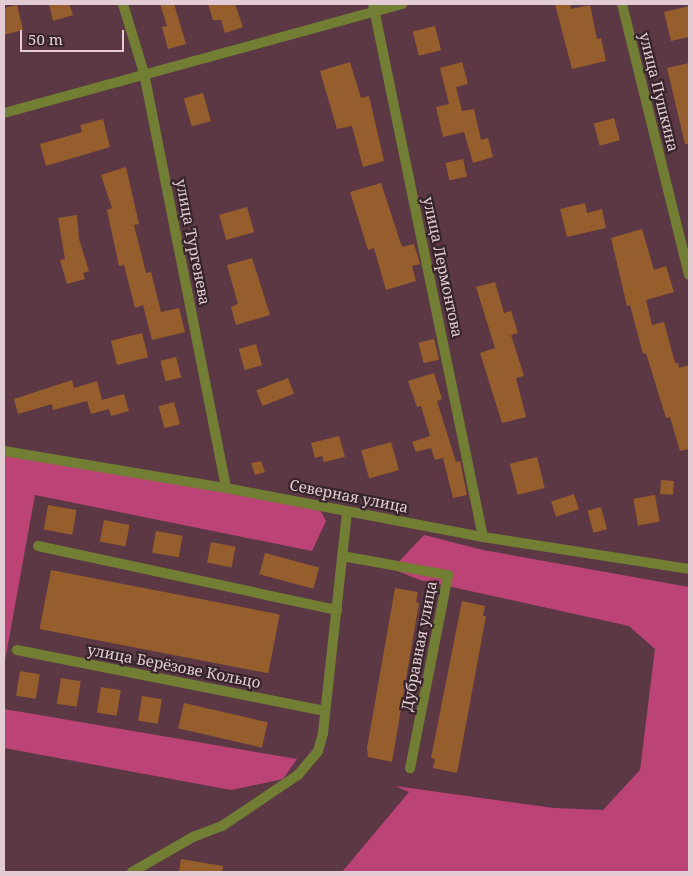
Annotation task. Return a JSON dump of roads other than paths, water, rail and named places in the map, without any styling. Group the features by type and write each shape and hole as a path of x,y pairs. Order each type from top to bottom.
{"street":[{"name":"улица Тургенева","path":"124,4 144,73 226,488"},
{"path":"4,113 374,7 402,4"},
{"name":"улица Пушкина","path":"622,4 689,274"},
{"name":"улица Лермонтова","path":"374,7 483,537"},
{"name":"Северная улица","path":"4,451 226,488 483,537 689,569"},
{"path":"132,872 193,836 222,826 298,774 318,751 325,710 347,511"},
{"path":"38,546 337,610"},
{"name":"Дубравная улица","path":"342,556 448,576 410,768"},
{"name":"улица Берёзове Кольцо","path":"17,650 325,710"}]}
